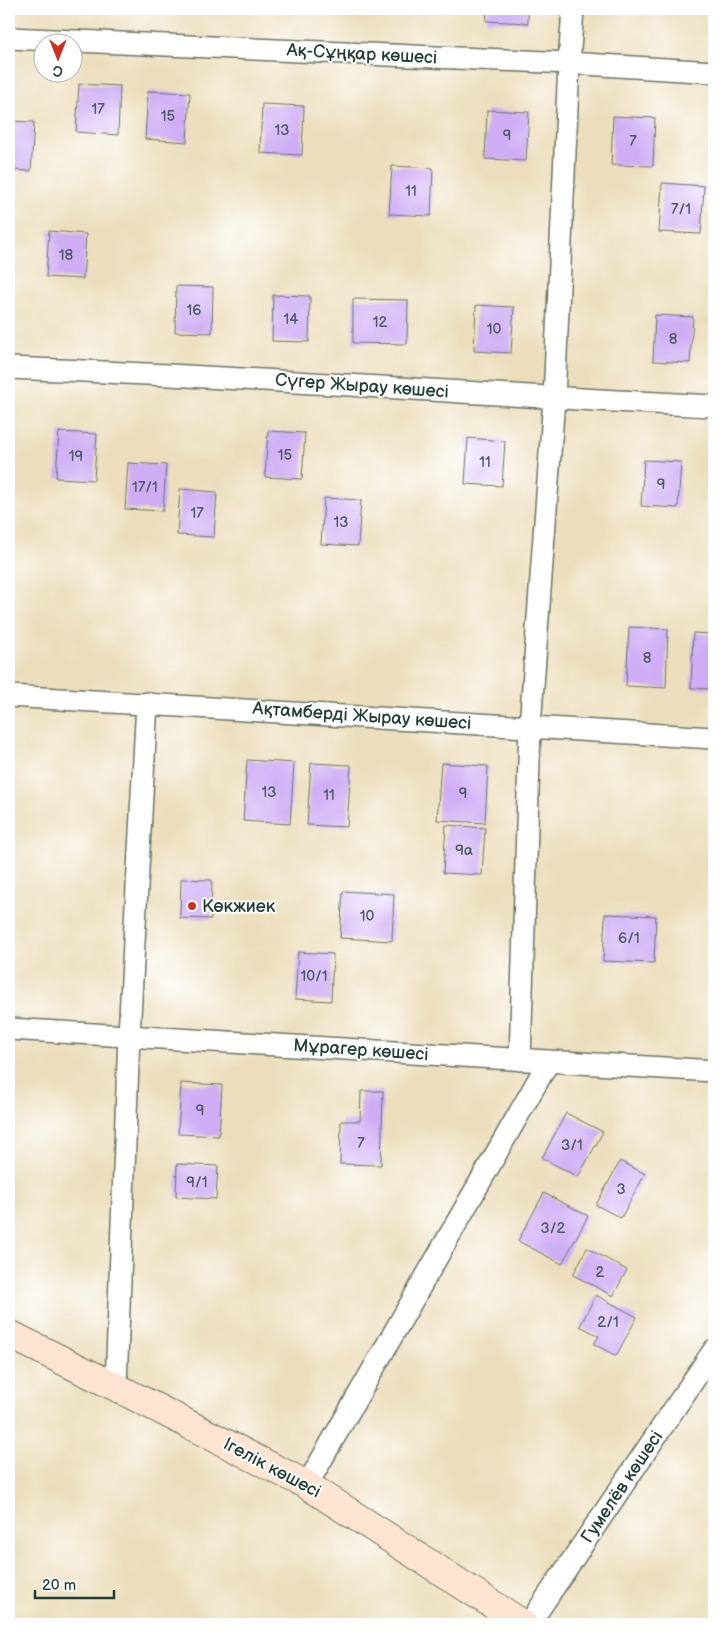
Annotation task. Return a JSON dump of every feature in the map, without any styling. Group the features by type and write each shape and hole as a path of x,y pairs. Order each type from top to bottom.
{"main road":[{"name":"Ігелік көшесі","path":"9,1334 306,1485 523,1624"}],"street":[{"path":"520,1060 530,727 554,399 569,64 574,9"},
{"name":"Ақ-Сұңқар көшесі","path":"9,38 714,72"},
{"name":"Сүгер Жырау көшесі","path":"9,368 150,373 554,399 714,406"},
{"name":"Ақтамберді Жырау көшесі","path":"9,696 714,738"},
{"path":"116,1387 129,1035 147,703"},
{"name":"Мұрагер көшесі","path":"9,1029 714,1071"},
{"path":"306,1485 549,1062"},
{"name":"Гумелёв көшесі","path":"529,1624 714,1350"}],"building":[{"path":"487,9 528,9 528,23 486,21"},
{"path":"79,84 120,86 118,135 76,132"},
{"path":"148,91 190,93 187,142 145,139"},
{"path":"262,104 304,106 302,155 260,153"},
{"path":"487,110 529,112 526,161 485,159"},
{"path":"613,116 655,118 653,166 611,165"},
{"path":"9,121 34,122 31,171 9,170"},
{"path":"392,166 433,168 431,216 389,214"},
{"path":"662,183 704,186 701,234 659,232"},
{"path":"49,231 86,234 83,279 46,277"},
{"path":"176,286 213,287 212,333 175,332"},
{"path":"273,295 310,296 309,342 272,341"},
{"path":"353,299 408,300 407,344 353,343"},
{"path":"476,305 514,307 511,353 474,351"},
{"path":"655,315 693,317 690,363 653,361"},
{"path":"268,431 305,433 302,479 265,477"},
{"path":"59,432 97,434 94,480 56,478"},
{"path":"468,438 505,441 502,486 465,484"},
{"path":"644,460 681,462 678,508 641,506"},
{"path":"128,463 166,465 163,511 125,509"},
{"path":"180,489 217,492 214,537 177,535"},
{"path":"324,498 361,500 358,546 321,544"},
{"path":"629,627 668,629 666,688 626,686"},
{"path":"693,633 714,634 714,689 691,688"},
{"path":"247,760 294,763 290,824 243,821"},
{"path":"311,763 351,765 347,827 307,825"},
{"path":"441,763 488,766 485,823 437,820"},
{"path":"446,825 485,828 482,875 443,873"},
{"path":"181,879 212,880 211,919 180,918"},
{"path":"343,891 394,894 392,941 340,938"},
{"path":"605,914 656,916 654,963 603,961"},
{"path":"298,952 333,954 331,1001 295,999"},
{"path":"181,1083 222,1085 219,1136 178,1134"},
{"path":"361,1091 383,1091 381,1165 340,1164 341,1121 360,1121"},
{"path":"566,1113 603,1132 578,1177 542,1158"},
{"path":"620,1161 645,1174 621,1218 596,1205"},
{"path":"177,1164 218,1166 216,1199 176,1197"},
{"path":"544,1193 588,1216 562,1264 518,1241"},
{"path":"587,1248 627,1270 613,1296 573,1275"},
{"path":"596,1295 637,1317 616,1356 594,1344 599,1336 580,1326"}],"place":[{"name":"Көкжиек","path":"192,906"}]}
